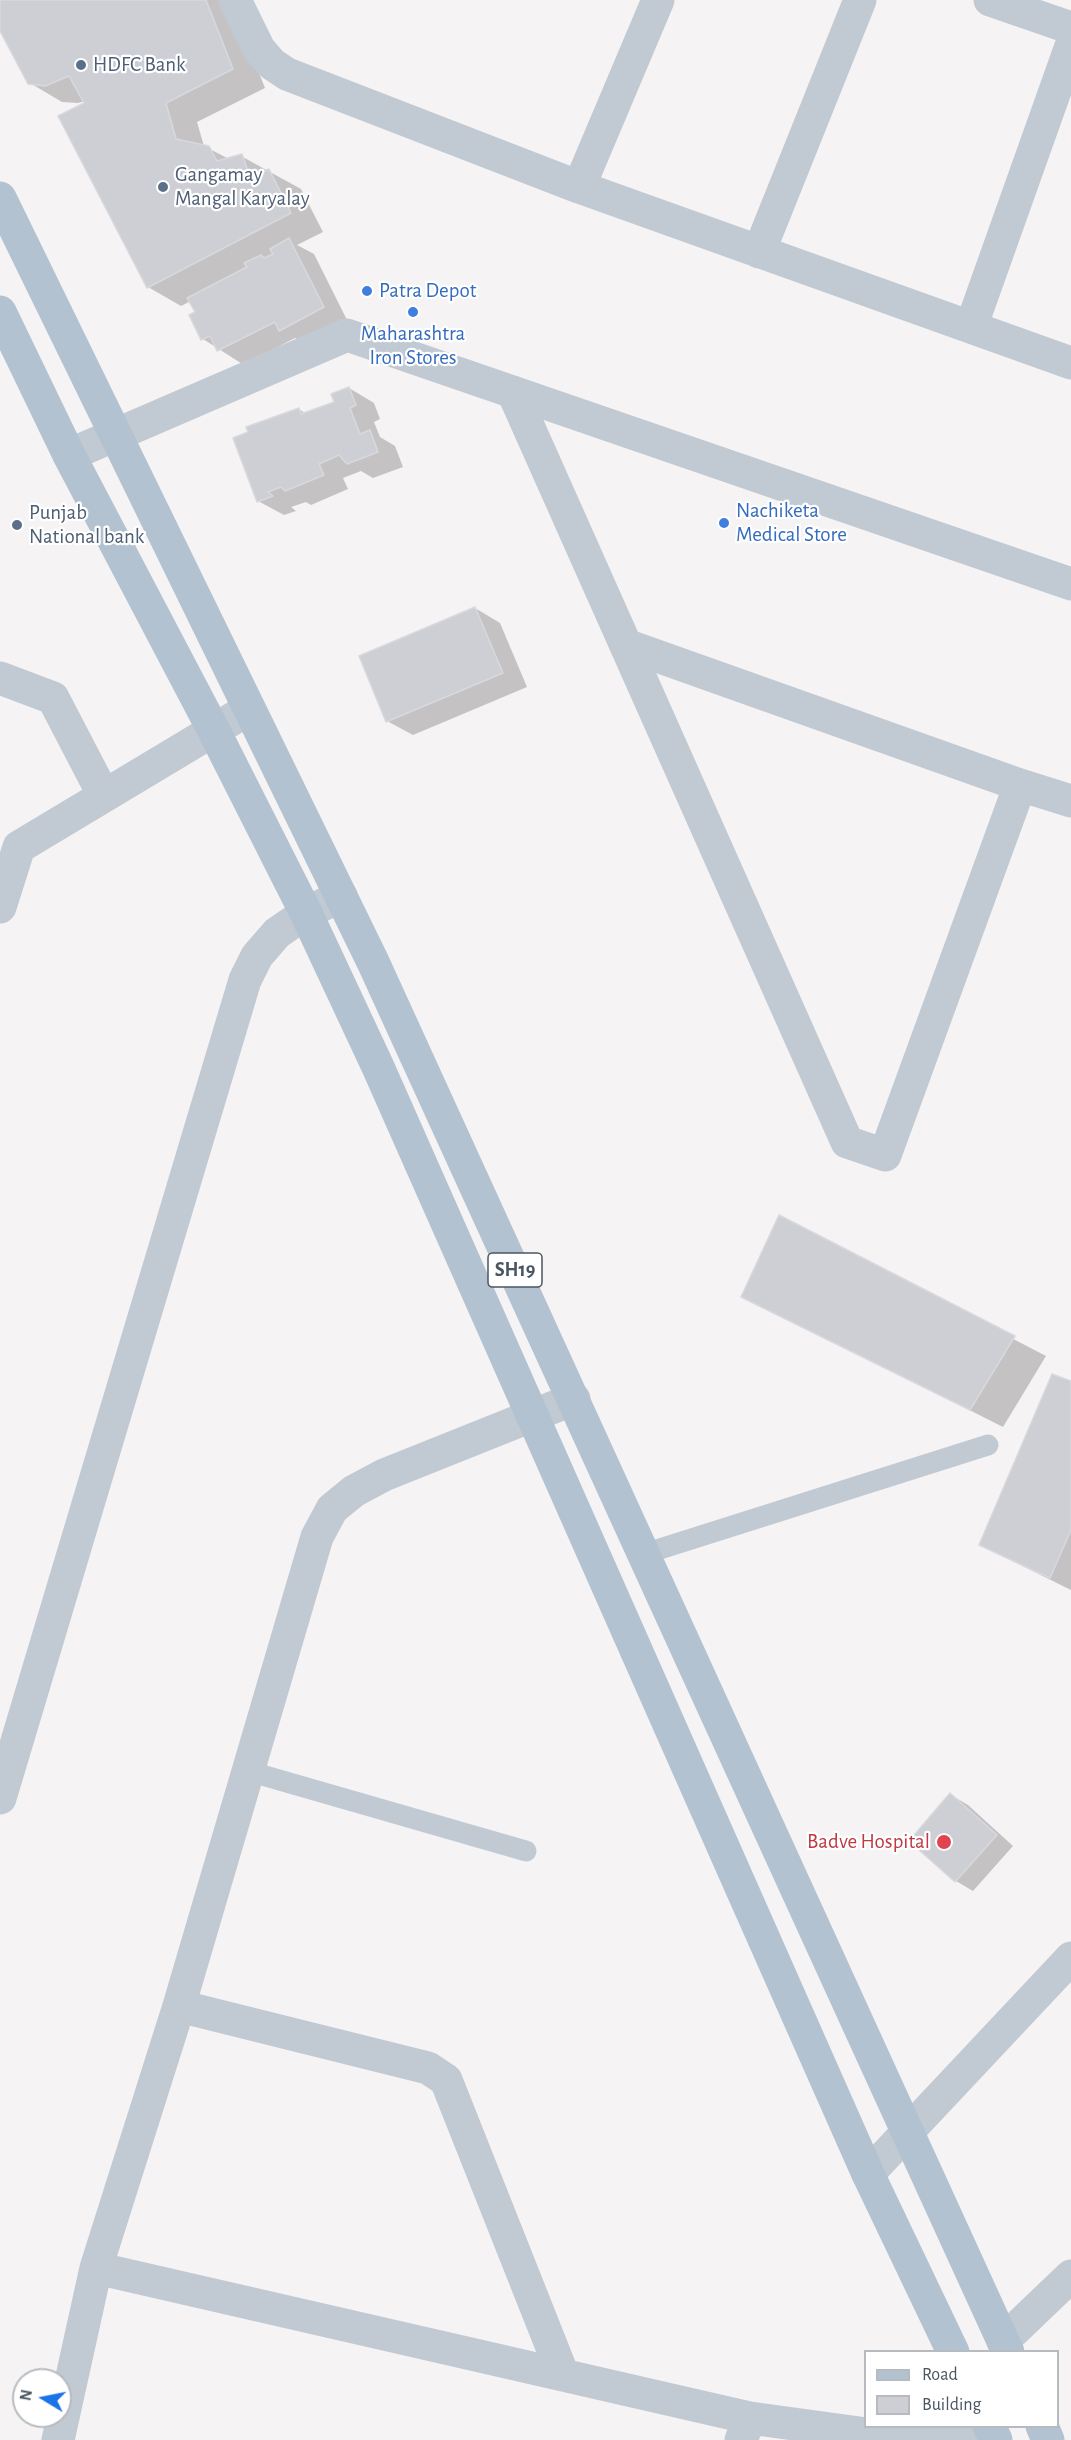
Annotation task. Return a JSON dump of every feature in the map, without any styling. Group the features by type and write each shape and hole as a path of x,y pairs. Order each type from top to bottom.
{"main road":[{"name":"SH19","path":"0,198 341,896 1006,2346"},
{"name":"SH19","path":"0,312 69,455 213,729 306,913 533,1416 868,2174 952,2350"}],"street":[{"path":"235,0 259,49 272,64 287,75 579,187 1071,363"},
{"path":"579,187 658,0"},
{"path":"759,252 860,0"},
{"path":"990,0 1071,28"},
{"path":"971,327 1071,46"},
{"path":"69,455 347,335 1071,584"},
{"path":"513,392 847,1142 885,1155 1020,785"},
{"path":"626,645 1071,801"},
{"path":"0,678 53,698 104,796"},
{"path":"0,908 10,851 249,709"},
{"path":"0,1798 245,980 257,956 277,933 306,913 341,896"},
{"path":"58,2440 96,2268 179,2006 317,1537 332,1509 354,1491 384,1475 574,1400"},
{"path":"868,2174 1071,1958"},
{"path":"179,2006 428,2068 446,2080 563,2375"},
{"path":"96,2268 563,2375 746,2429 896,2438 946,2436 971,2428"},
{"path":"1006,2346 1071,2276"}],"lane":[{"path":"644,1554 988,1445"},
{"path":"249,1771 526,1851"}],"building":[{"path":"0,0 206,0 233,69 166,103 176,139 209,146 217,161 242,154 250,177 269,169 291,213 147,288 58,116 84,103 69,76 45,86 28,84 0,31"},
{"path":"289,238 324,307 279,331 275,322 217,351 210,336 201,340 189,315 195,312 187,298 247,267 244,263 261,255 264,258 273,254 270,249"},
{"path":"349,387 356,405 350,408 360,434 370,430 378,452 347,464 339,455 319,464 324,475 285,491 281,487 268,492 273,496 257,502 233,438 248,432 246,427 299,408 301,414 334,402 331,394"},
{"path":"475,607 503,673 386,722 359,656"},
{"path":"779,1215 1015,1336 970,1410 741,1297"},
{"path":"1052,1374 1071,1381 1071,1530 1050,1578 979,1545"},
{"path":"950,1793 997,1835 955,1882 909,1841"}],"place":[{"name":"HDFC Bank","path":"81,65"},
{"name":"Gangamay Mangal Karyalay","path":"163,187"},
{"name":"Patra Depot","path":"367,291"},
{"name":"Maharashtra Iron Stores","path":"413,312"},
{"name":"Nachiketa Medical Store","path":"724,523"},
{"name":"Punjab National bank","path":"17,525"},
{"name":"Badve Hospital","path":"944,1842"}]}
